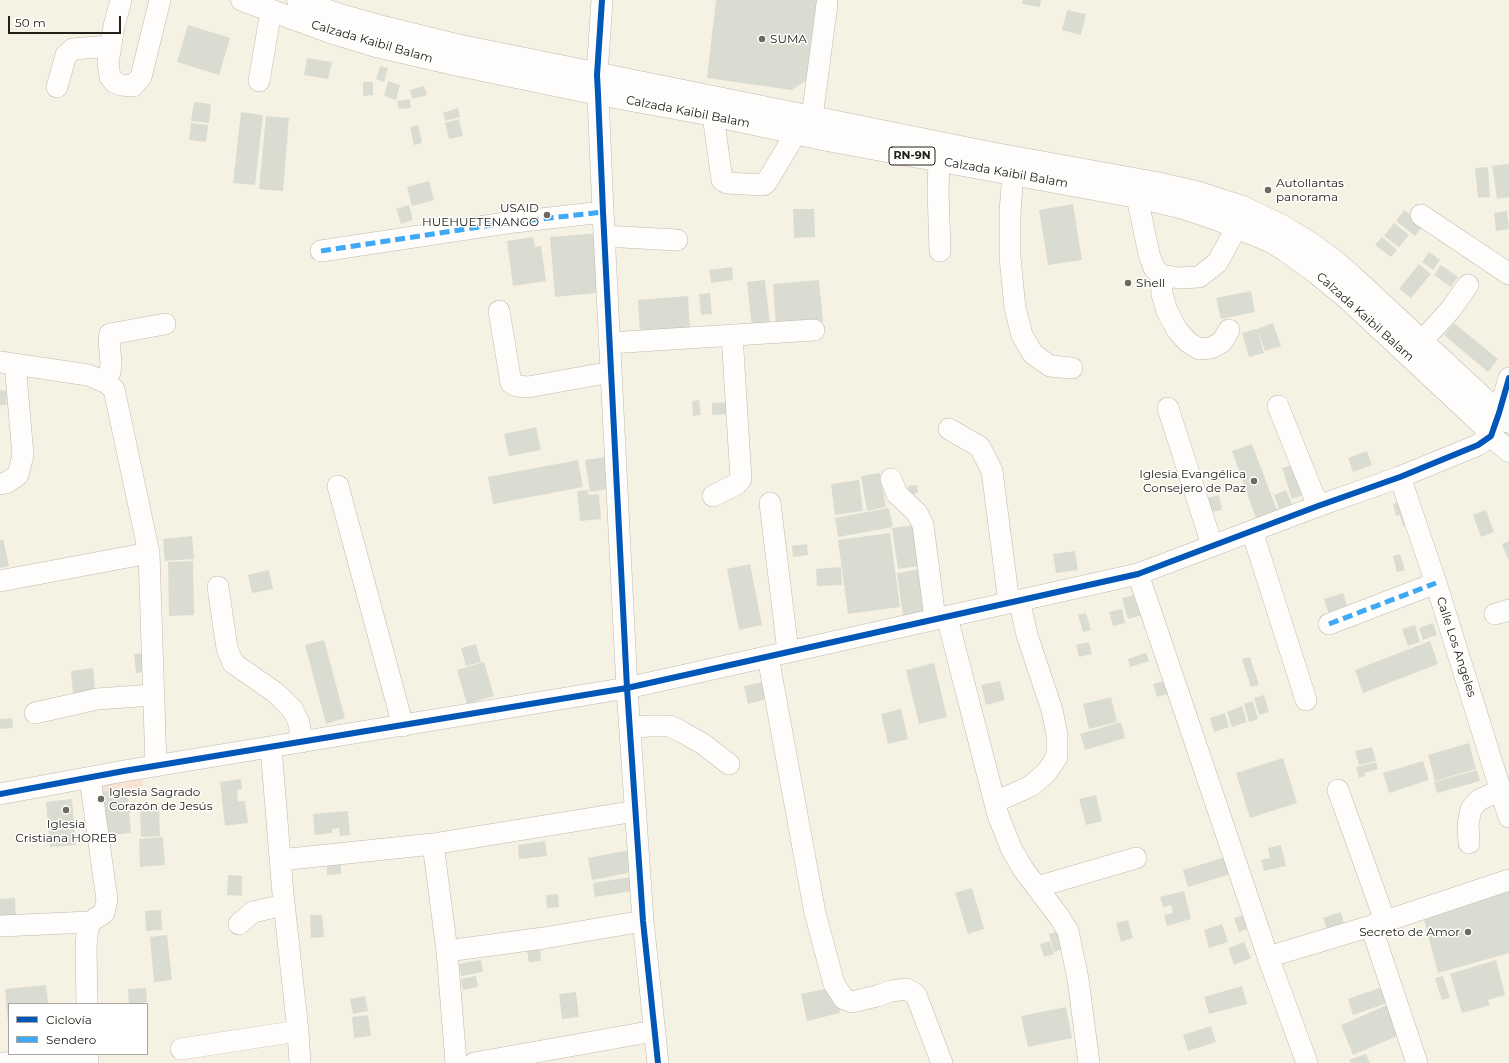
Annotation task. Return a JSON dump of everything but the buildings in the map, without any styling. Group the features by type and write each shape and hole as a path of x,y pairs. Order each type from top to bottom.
{"main road":[{"name":"Calzada Kaibil Balam","path":"242,0 330,32 376,46 454,64 598,84 812,117 1004,156 1156,183 1196,192 1243,207 1282,226 1332,259 1504,418"},
{"name":"Calzada Kaibil Balam","path":"298,0 337,14 390,29 456,45 713,116 938,161 1137,197 1184,208 1219,220 1270,241 1286,251 1347,298 1483,425 1491,436 1509,451"}],"street":[{"path":"121,0 110,46 108,63 110,77 114,82 121,85 133,86 141,77 160,0"},
{"path":"602,0 598,84 609,343 627,688 643,921 658,1063"},
{"path":"812,117 827,4"},
{"path":"259,81 271,11"},
{"path":"57,87 66,55 73,49 110,46"},
{"path":"713,116 722,180 727,183 762,185 766,183 796,133"},
{"path":"938,161 940,251"},
{"path":"1013,174 1010,212 1010,257 1015,308 1022,335 1033,354 1050,366 1072,368"},
{"path":"1137,197 1149,254 1154,268 1161,275 1179,278 1200,277 1217,263 1237,227"},
{"path":"321,251 506,223 603,212"},
{"path":"1421,215 1509,274"},
{"path":"604,236 677,240"},
{"path":"1161,275 1162,294 1167,311 1177,330 1188,342 1199,349 1211,348 1222,342 1229,330"},
{"path":"1422,341 1451,309 1468,286"},
{"path":"499,311 510,383 517,386 528,387 611,372"},
{"path":"105,382 110,372 111,363 108,339 110,334 165,324"},
{"path":"609,343 814,330"},
{"path":"713,496 737,484 741,480 732,336"},
{"path":"0,484 6,483 18,475 23,455 8,363 88,375 105,382 114,389 149,553 156,766"},
{"path":"0,794 156,766 627,688 1138,574 1318,506 1400,478 1478,445 1491,436 1504,418 1508,381"},
{"path":"1278,406 1318,506"},
{"path":"1168,408 1212,545"},
{"path":"949,429 980,447 992,471 1014,602 1028,635 1052,710 1057,734 1057,757 1046,774 1031,786 994,802"},
{"name":"Calle Los Angeles","path":"1400,478 1436,584 1509,816"},
{"path":"891,480 897,494 917,513 923,525 941,618 998,815 1011,848 1023,869 1068,931 1078,979 1089,1063"},
{"path":"338,486 403,726"},
{"path":"770,503 788,652"},
{"path":"1252,531 1306,700"},
{"path":"0,581 149,553"},
{"path":"1138,574 1268,957 1307,1063"},
{"path":"1329,624 1436,584"},
{"path":"218,587 227,648 233,663 276,693 293,710 298,723 302,742"},
{"path":"768,657 815,913 834,984 844,999 852,1002 891,991 906,989 912,992 916,995 942,1063"},
{"path":"35,713 97,699 153,695"},
{"path":"630,728 670,726 703,744 729,764"},
{"path":"271,748 284,906 298,1031 300,1063"},
{"path":"0,926 90,922 104,912 107,900 90,778"},
{"path":"1338,790 1417,1063"},
{"path":"1469,843 1468,824 1471,809 1479,800 1492,794 1502,792"},
{"path":"280,860 433,844 636,811"},
{"path":"433,844 447,951 456,1063"},
{"path":"1037,887 1136,858"},
{"path":"1268,957 1378,924 1509,880"},
{"path":"239,924 253,912 284,906"},
{"path":"447,951 544,938 643,921"},
{"path":"87,1003 86,948 90,922"},
{"path":"181,1049 298,1031"},
{"path":"474,1063 505,1061 654,1031"},
{"path":"3,1063 88,1059"}],"shaded area":[{"path":"142,775 143,786 127,790 131,813 97,816 92,784"}],"marked path":[{"path":"321,251 506,223 603,212"},
{"path":"1329,624 1436,583"}],"cycle path":[{"path":"602,0 597,75 627,688 643,921 658,1063"},
{"path":"0,794 124,771 627,688 1138,574 1318,506 1400,477 1478,445 1491,436 1509,378"}],"place":[{"name":"SUMA","path":"762,39"},
{"name":"Autollantas panorama","path":"1268,190"},
{"name":"USAID HUEHUETENANGO","path":"547,215"},
{"name":"Shell","path":"1128,283"},
{"name":"Iglesia Evangélica Consejero de Paz","path":"1254,481"},
{"name":"Iglesia Sagrado Corazón de Jesús","path":"101,799"},
{"name":"Iglesia Cristiana HOREB","path":"66,810"},
{"name":"Secreto de Amor","path":"1468,932"}]}
